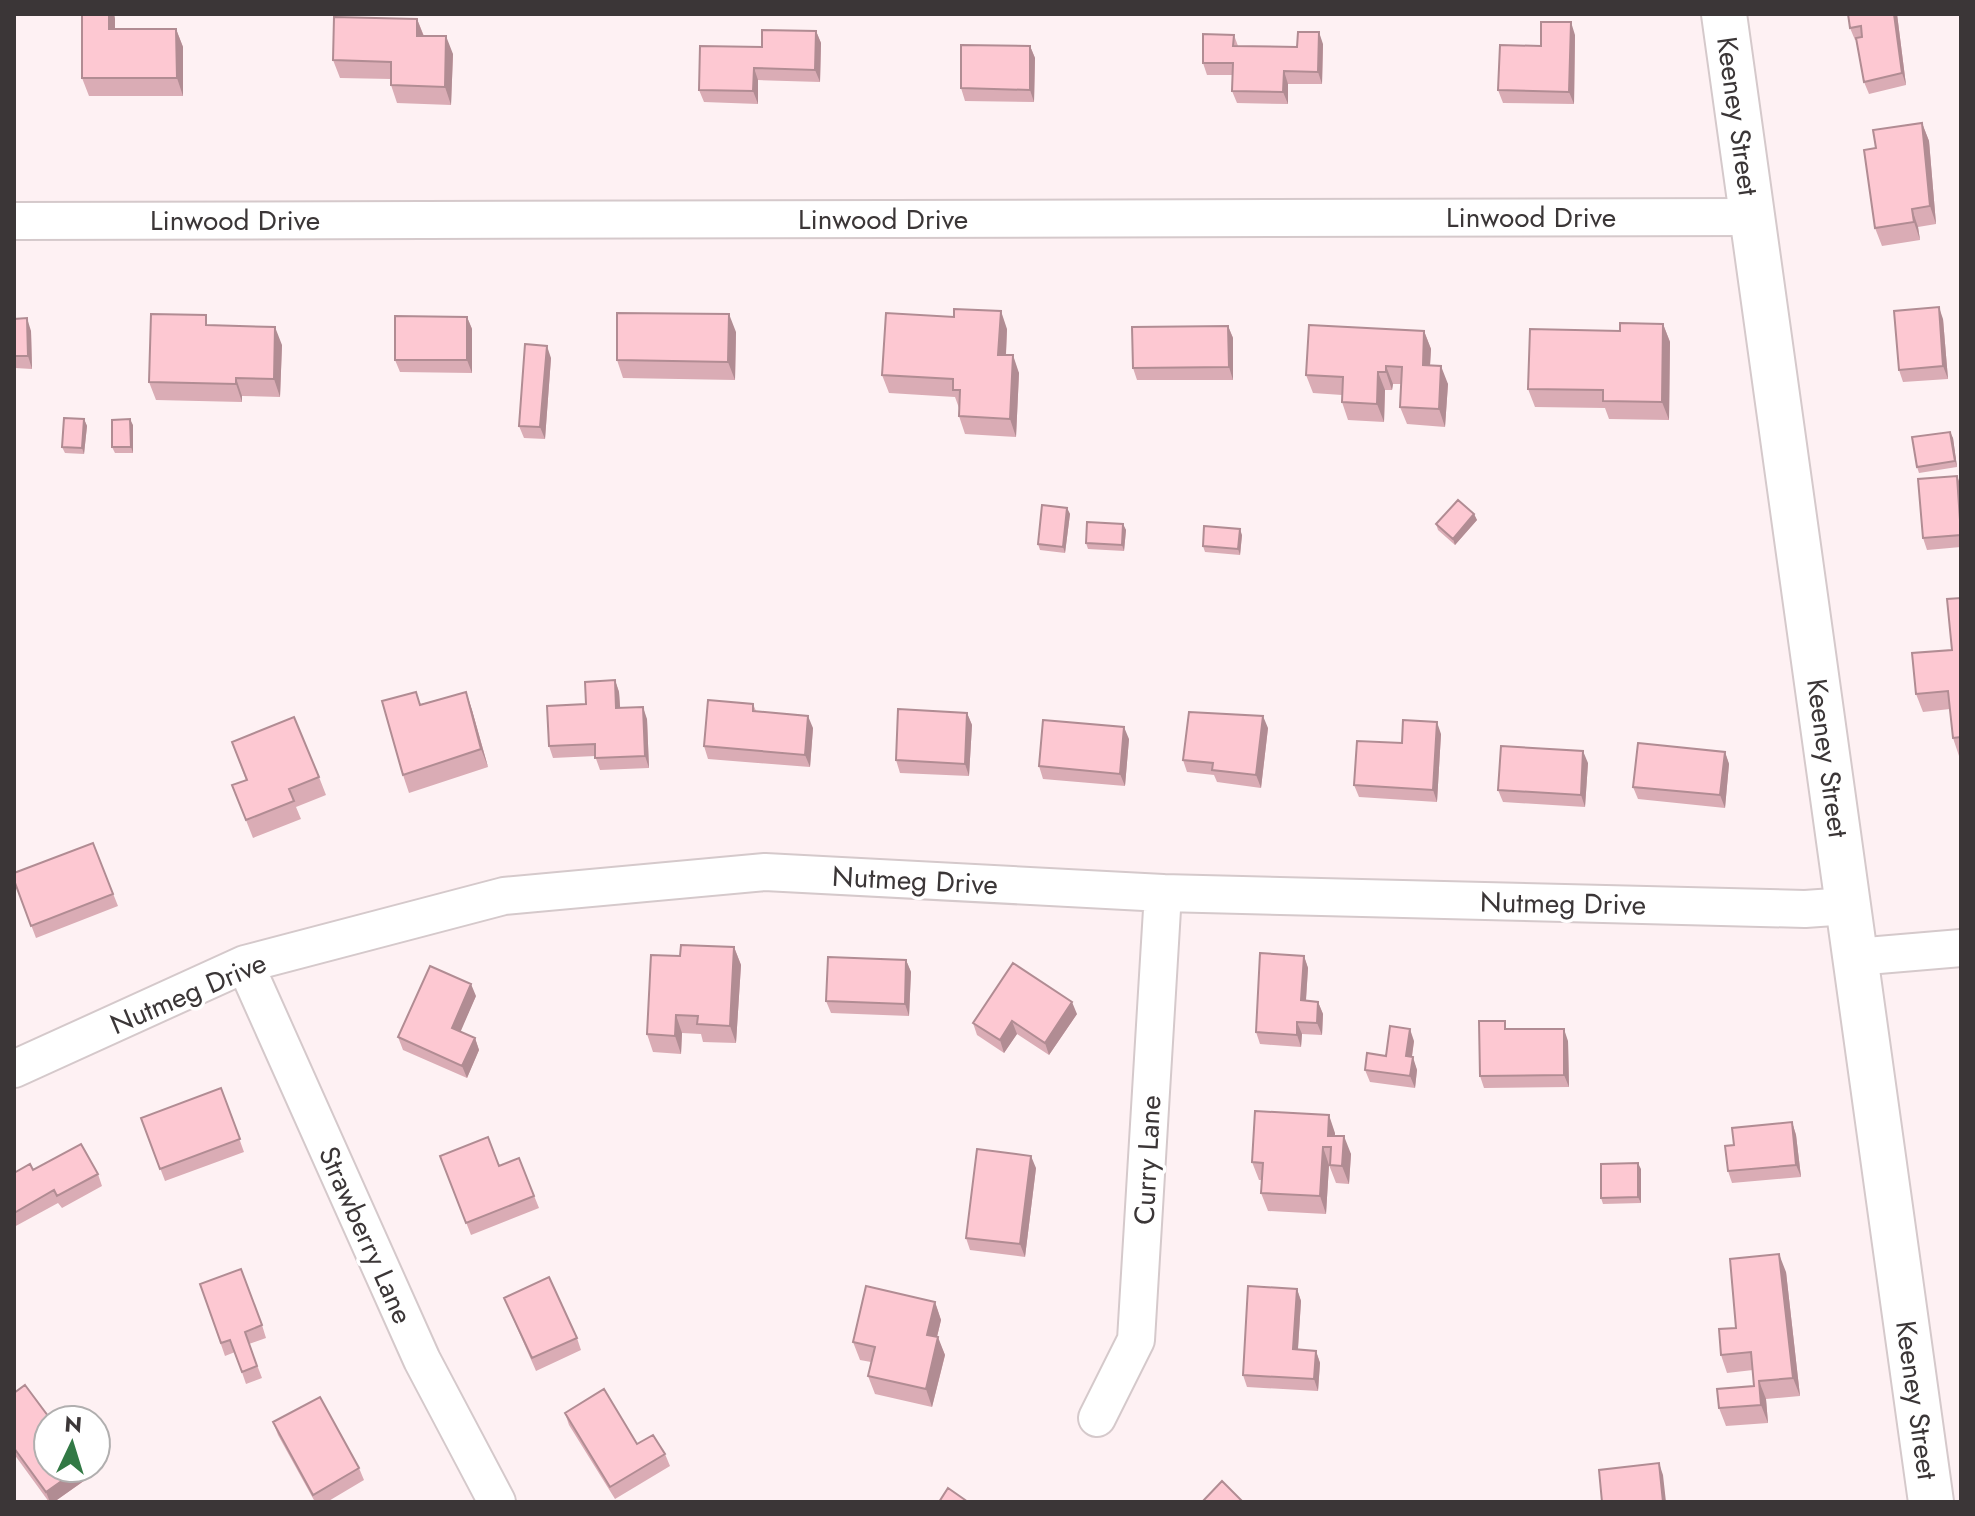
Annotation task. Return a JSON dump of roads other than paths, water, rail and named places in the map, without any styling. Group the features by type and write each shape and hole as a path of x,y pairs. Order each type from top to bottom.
{"main road":[{"name":"Keeney Street","path":"1724,14 1931,1502"}],"street":[{"name":"Linwood Drive","path":"14,221 1752,217"},
{"name":"Nutmeg Drive","path":"14,1069 245,964 504,896 765,872 1163,893 1805,909 1848,906"},
{"name":"Curry Lane","path":"1097,1418 1136,1340 1163,893"},
{"path":"1855,957 1961,948"},
{"name":"Strawberry Lane","path":"245,964 422,1360 497,1502"}]}
